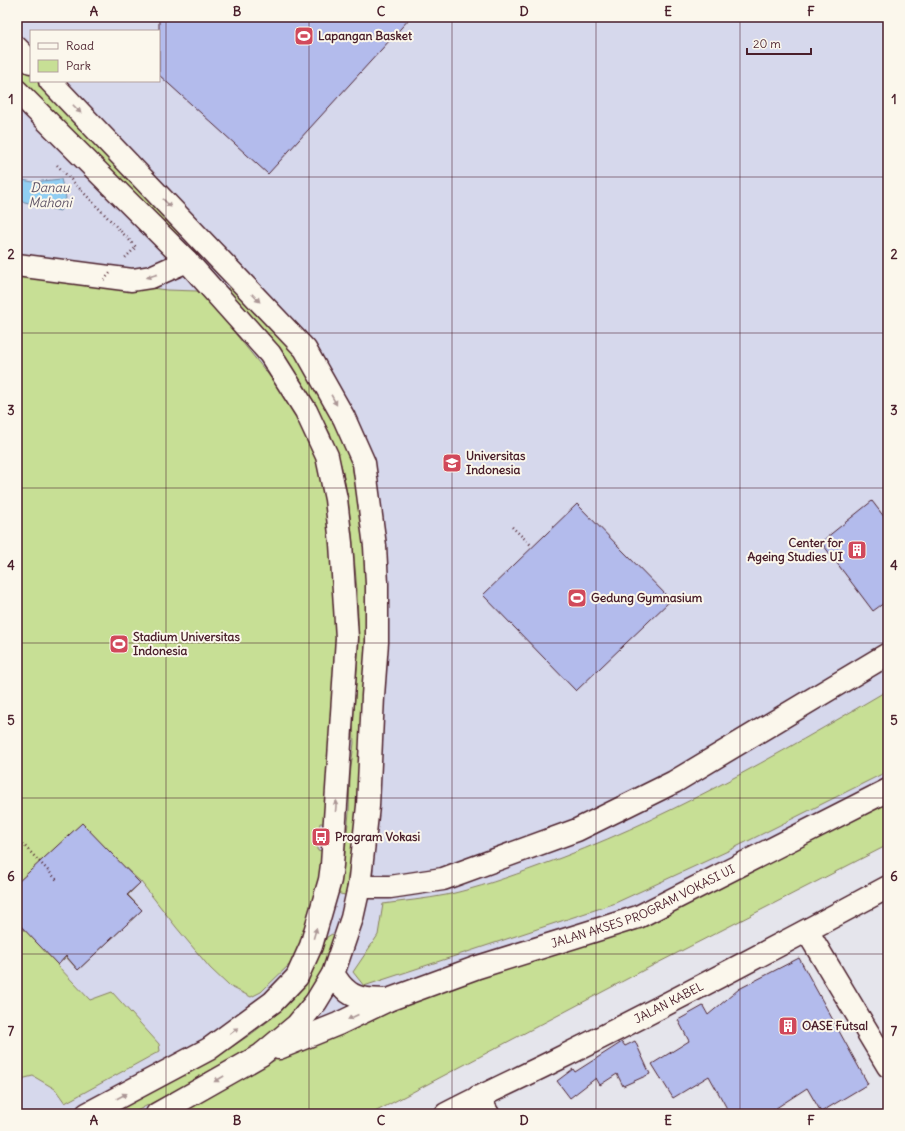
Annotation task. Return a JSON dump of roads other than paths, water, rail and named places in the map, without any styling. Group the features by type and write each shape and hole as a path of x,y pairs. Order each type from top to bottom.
{"street":[{"path":"17,48 30,61"},
{"path":"38,112 50,99 38,87 43,82"},
{"path":"51,82 305,349 344,418 362,456 375,546 377,584 377,642 368,806 359,887 352,918 333,974 316,1002 297,1025 261,1055 157,1114"},
{"path":"17,91 187,260 270,354 306,411 327,456 336,498 341,543 347,638 332,865 330,880 311,946 297,976 273,1002 209,1049 87,1114"},
{"path":"17,265 132,280 151,277 187,260"},
{"path":"359,887 390,887 443,879 577,830 674,782 888,654"},
{"name":"JALAN AKSES PROGRAM VOKASI UI","path":"261,1055 338,1024 388,1000 478,967 638,917 888,790"},
{"path":"332,865 351,868 357,805 368,806"},
{"name":"JALAN KABEL","path":"446,1114 483,1106 561,1058 807,931 888,887"},
{"path":"807,931 888,1066"},
{"name":"JALAN AKSES PROGRAM VOKASI UI","path":"333,974 344,989 352,995 362,998 388,1000"}],"water":[{"name":"Danau Mahoni","path":"17,179 33,182 61,179 66,198 60,211 17,200"}],"place":[{"name":"Lapangan Basket","path":"304,36"},
{"name":"Universitas Indonesia","path":"452,463"},
{"name":"Center for Ageing Studies UI","path":"857,550"},
{"name":"Gedung Gymnasium","path":"577,598"},
{"name":"Stadium Universitas Indonesia","path":"119,644"},
{"name":"Program Vokasi","path":"321,837"},
{"name":"OASE Futsal","path":"788,1026"}]}
